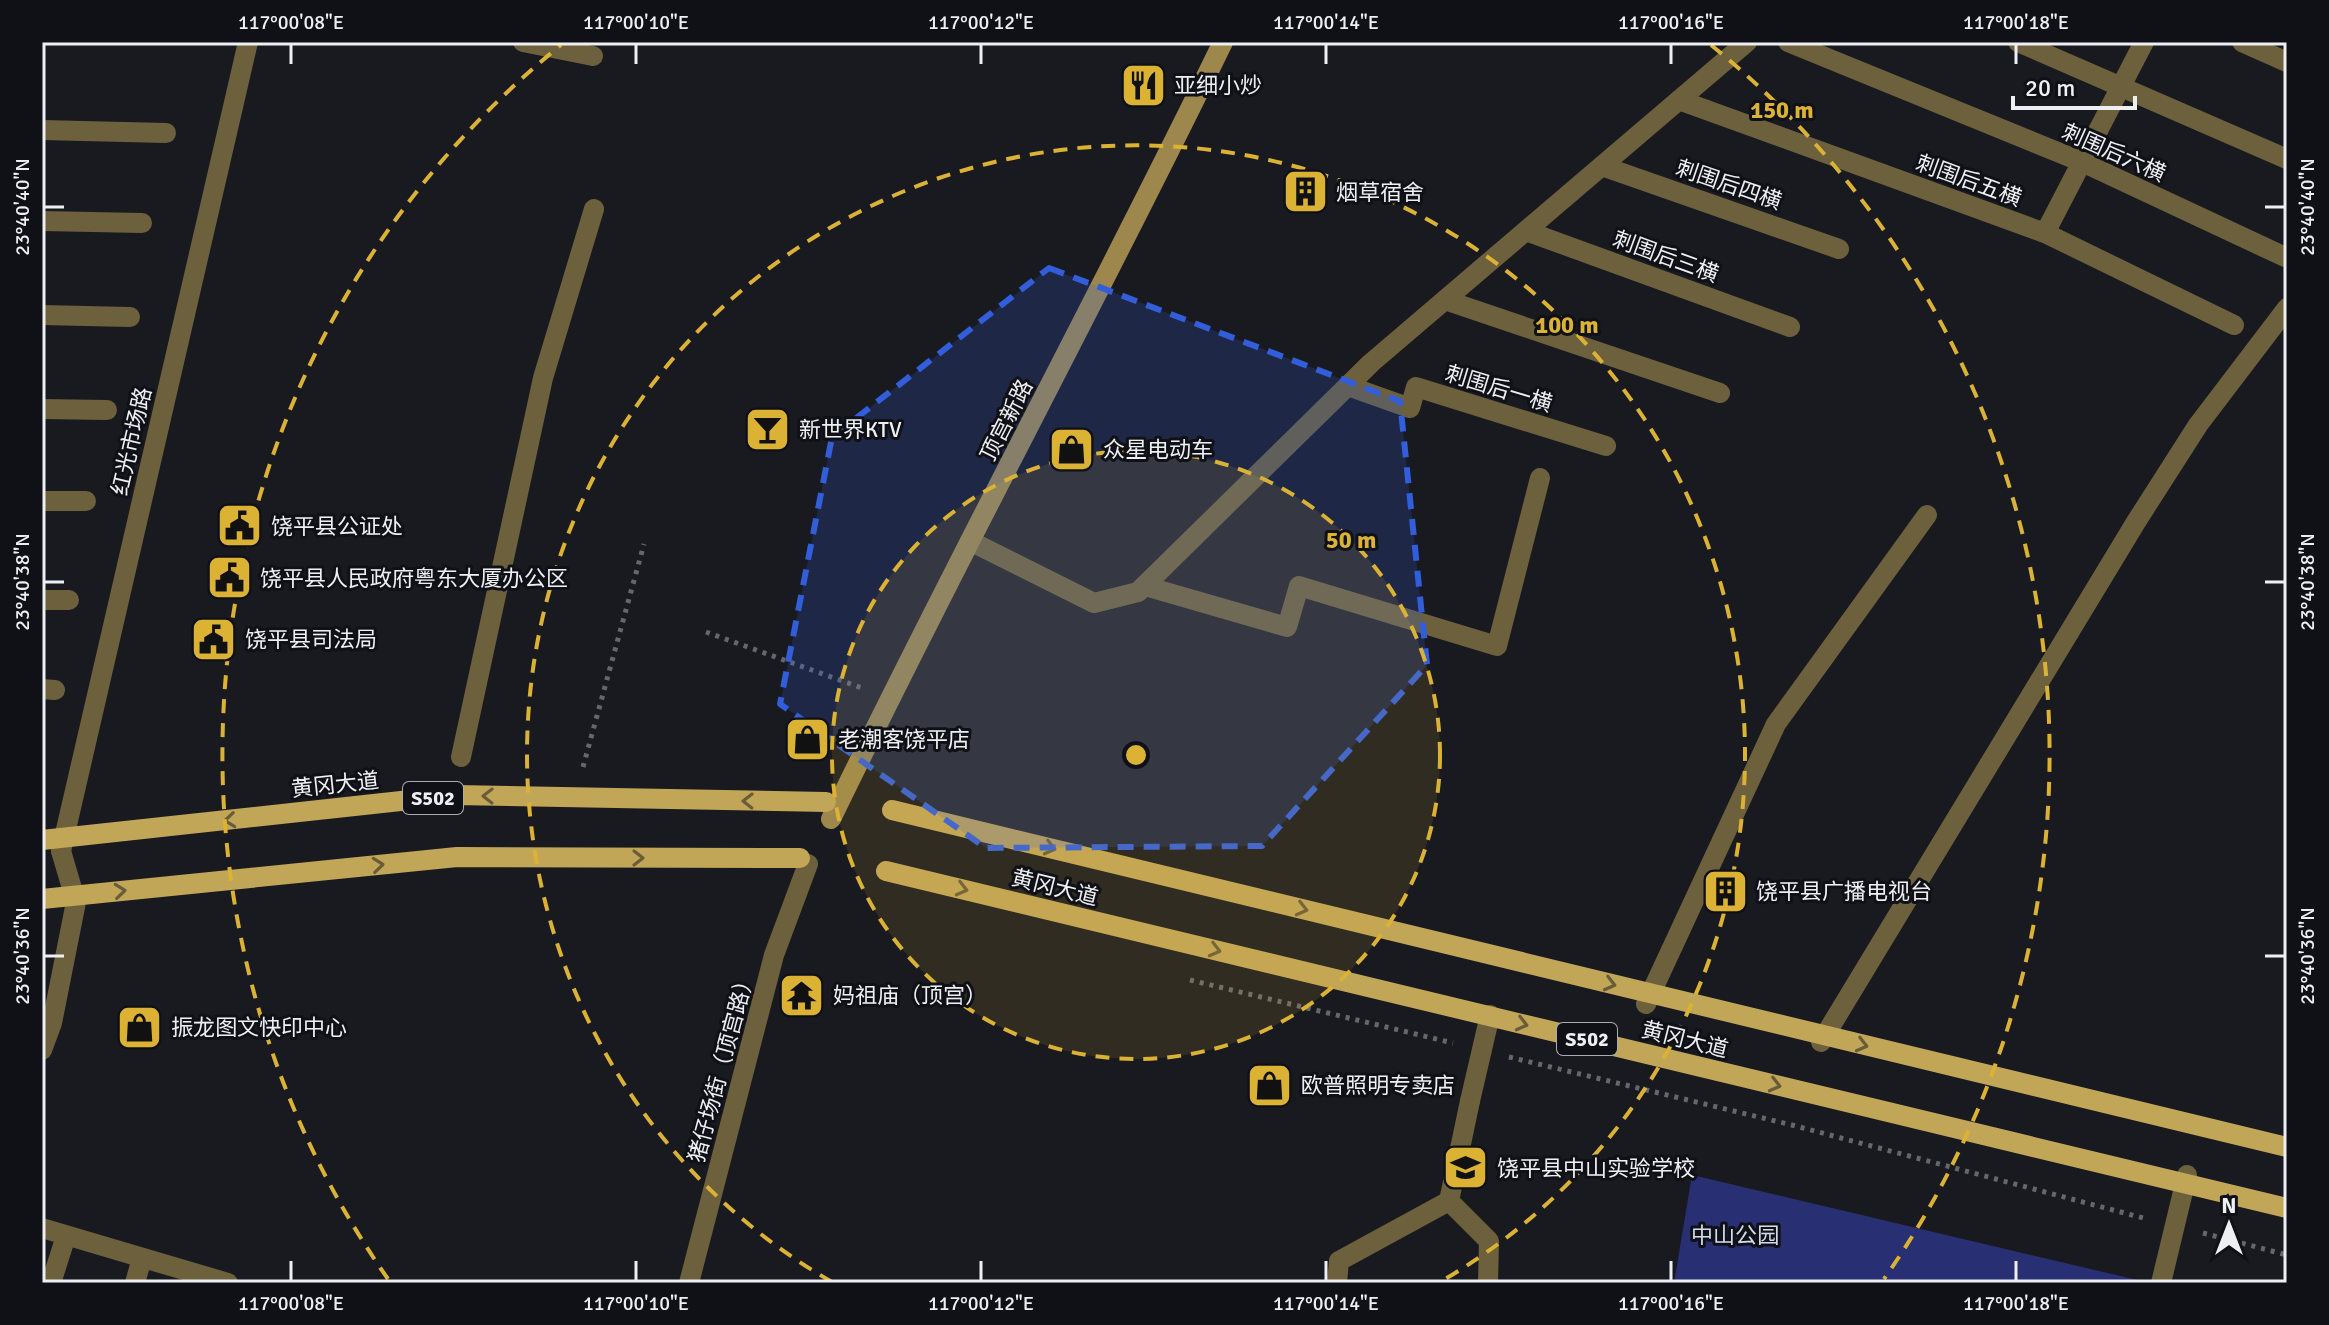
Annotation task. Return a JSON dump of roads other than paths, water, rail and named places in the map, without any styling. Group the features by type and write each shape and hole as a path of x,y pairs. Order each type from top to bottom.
{"main road":[{"name":"顶宫新路","path":"829,811 1136,220 1223,42"},
{"name":"黄冈大道","path":"42,840 456,795 829,811"},
{"name":"黄冈大道","path":"892,810 2287,1147"},
{"path":"42,899 457,857 804,861"},
{"name":"黄冈大道","path":"886,871 2287,1208"}],"street":[{"name":"红光市场路","path":"42,1050 52,1023 76,902 61,851 248,42"},
{"path":"523,42 593,56"},
{"path":"970,541 1094,603 1138,592 1348,386 1747,42"},
{"name":"刺围后六横","path":"1788,42 2082,162 2285,257"},
{"path":"2018,42 2287,159"},
{"path":"2045,233 2144,42"},
{"path":"2242,42 2287,62"},
{"name":"刺围后五横","path":"1679,100 2045,233 2234,325"},
{"path":"42,130 166,133"},
{"name":"刺围后四横","path":"1602,166 1839,249"},
{"path":"461,757 543,378 594,209"},
{"path":"42,221 142,223"},
{"name":"刺围后三横","path":"1526,231 1790,327"},
{"path":"1445,300 1720,393"},
{"path":"1821,1042 2136,522 2198,425 2287,308"},
{"path":"42,315 130,317"},
{"name":"刺围后一横","path":"1348,386 1410,408 1416,387 1606,446"},
{"path":"42,409 107,410"},
{"path":"1145,586 1287,627 1299,586 1497,646 1540,478"},
{"path":"42,501 86,501"},
{"path":"1646,1004 1776,724 1927,515"},
{"path":"42,600 69,600"},
{"name":"猪仔场街（顶宫路）","path":"689,1283 774,955 804,861"},
{"path":"1337,1283 1339,1261 1449,1201 1490,1015"},
{"path":"2161,1283 2187,1175"},
{"path":"1449,1201 1489,1241 1488,1283"},
{"path":"42,1228 220,1282"},
{"path":"51,1283 66,1236"},
{"path":"135,1283 142,1258"}],"place":[{"name":"亚细小炒","path":"1143,85"},
{"name":"烟草宿舍","path":"1305,192"},
{"name":"新世界KTV","path":"768,429"},
{"name":"众星电动车","path":"1072,449"},
{"name":"饶平县公证处","path":"240,526"},
{"name":"饶平县人民政府粤东大厦办公区","path":"229,578"},
{"name":"饶平县司法局","path":"214,639"},
{"name":"老潮客饶平店","path":"807,739"},
{"name":"饶平县广播电视台","path":"1725,891"},
{"name":"妈祖庙（顶宫）","path":"802,995"},
{"name":"振龙图文快印中心","path":"140,1027"},
{"name":"欧普照明专卖店","path":"1270,1085"},
{"name":"饶平县中山实验学校","path":"1466,1168"}],"park label":[{"name":"中山公园","path":"1735,1235"}]}
